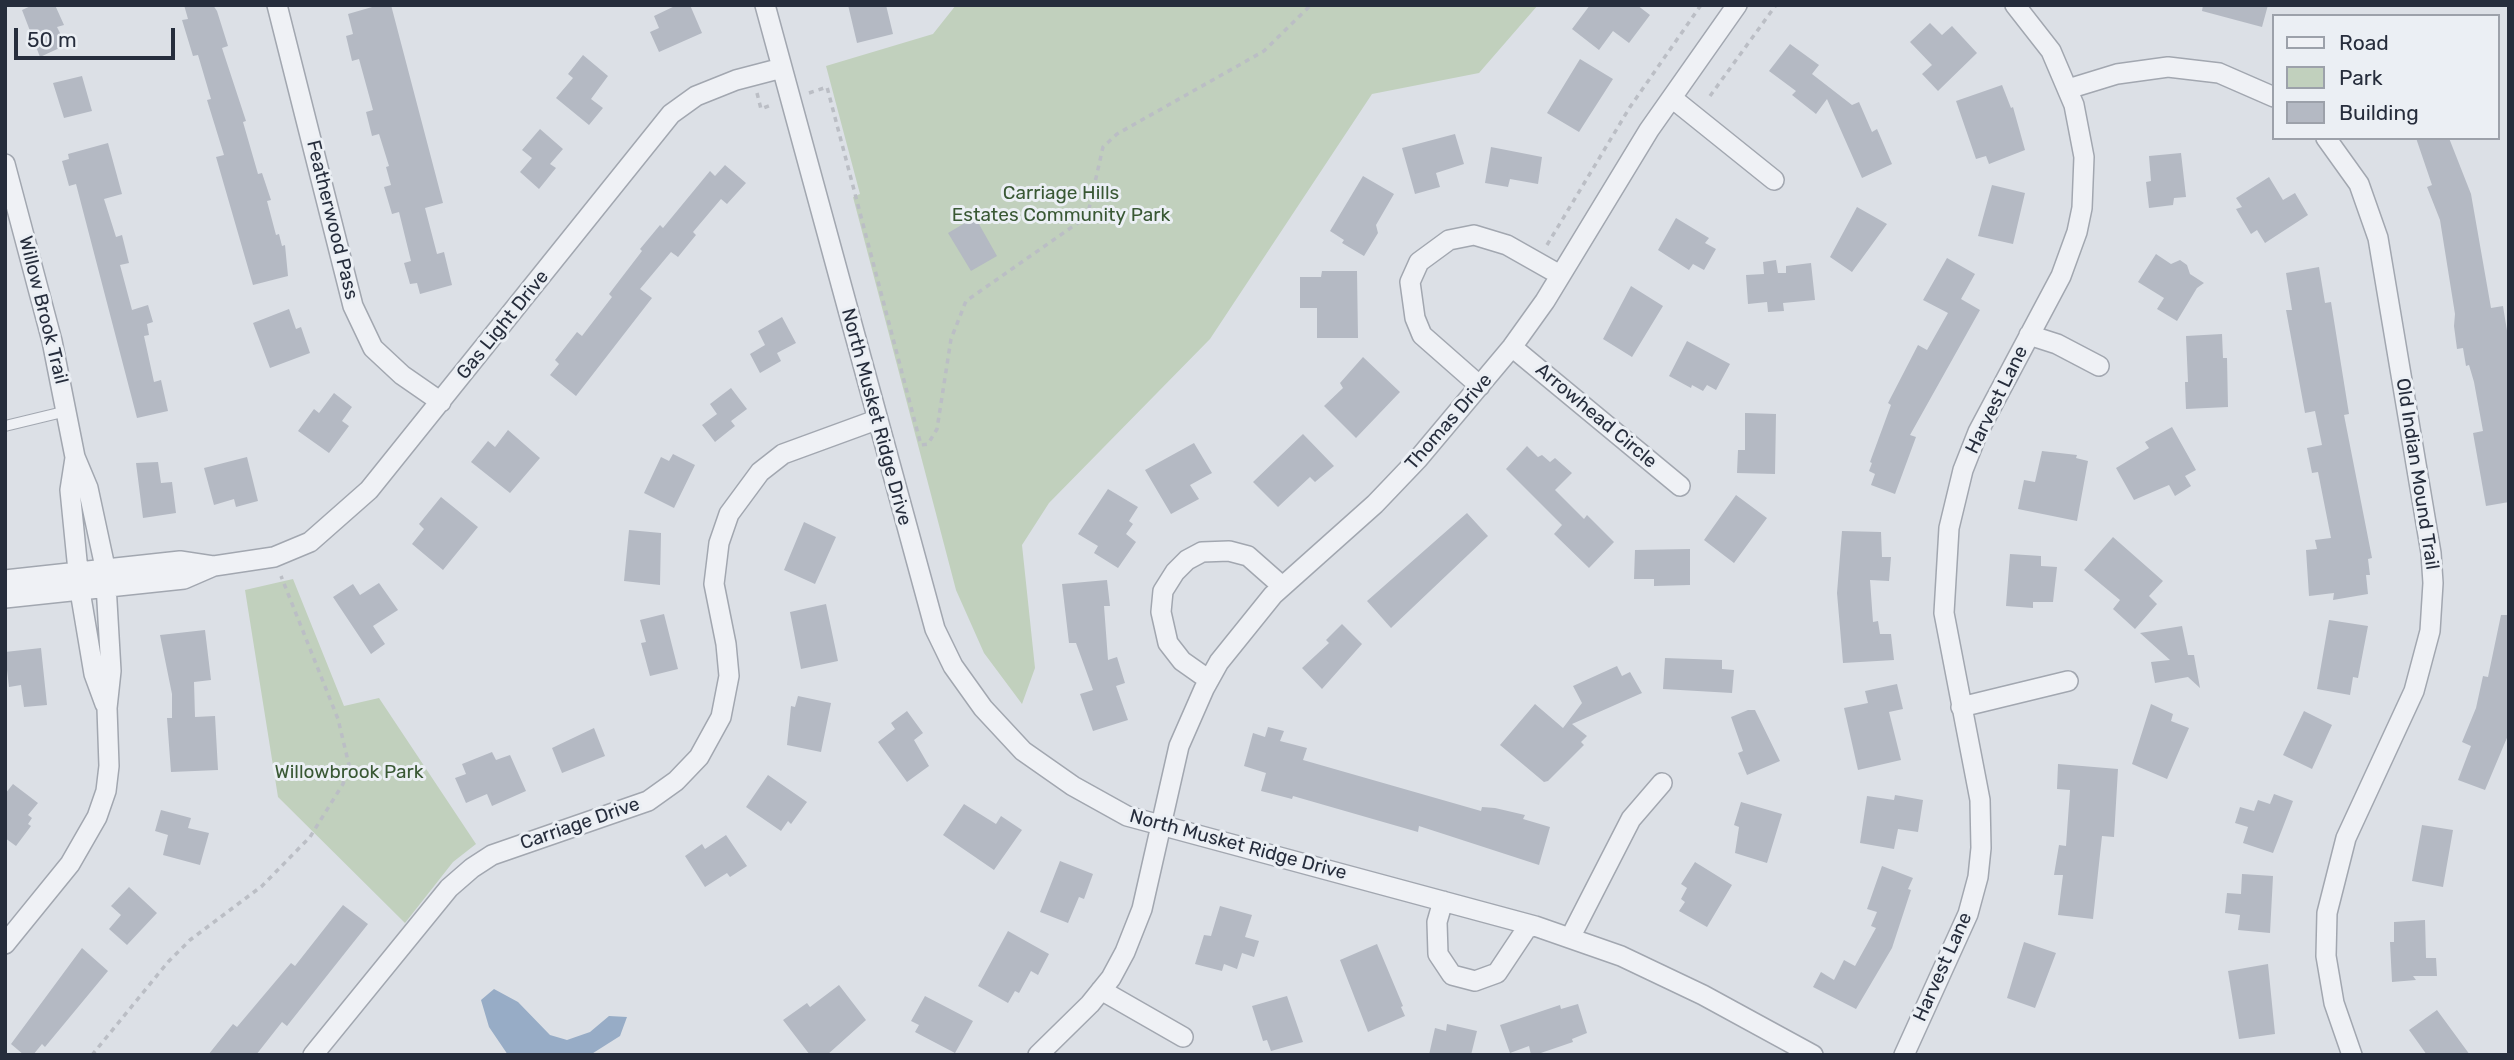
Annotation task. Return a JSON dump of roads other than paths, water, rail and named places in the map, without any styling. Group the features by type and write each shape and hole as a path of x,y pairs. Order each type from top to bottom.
{"street":[{"name":"Featherwood Pass","path":"277,5 353,306 373,348 402,375 441,402"},
{"name":"North Musket Ridge Drive","path":"765,5 934,629 953,666 983,708 1023,751 1073,786 1127,816 1535,926 1621,956 1813,1055"},
{"name":"Thomas Drive","path":"1038,1055 1066,1030 1101,990 1125,952 1142,909 1180,746 1209,680 1236,639 1282,586 1375,504 1512,347 1671,97 1737,5"},
{"name":"Harvest Lane","path":"1904,1055 1959,937 1978,877 1980,800 1944,613 1949,528 1963,470 1978,432 2069,256 2082,208 2084,157 2081,131 2068,89 2051,51 2015,5"},
{"path":"2068,89 2117,74 2168,67 2219,73 2272,96"},
{"name":"Gas Light Drive","path":"5,598 184,579 214,566 274,557 310,541 369,490 671,114 696,96 782,68"},
{"path":"1671,97 1774,180"},
{"name":"Old Indian Mound Trail","path":"2327,140 2359,184 2378,239 2431,553 2433,583 2430,631 2414,691 2346,838 2327,913 2326,956 2334,1003 2352,1055"},
{"name":"Willow Brook Trail","path":"5,164 67,411 75,457 88,488 105,567 111,671 107,708 109,766 106,791 97,817 70,864 5,944"},
{"path":"1480,386 1422,335 1415,318 1410,282 1419,262 1449,240 1474,234 1507,245 1560,275"},
{"path":"2029,335 2057,344 2099,366"},
{"name":"Arrowhead Circle","path":"1512,347 1680,486"},
{"name":"Carriage Drive","path":"313,1055 449,888 472,868 492,856 648,801 676,781 699,757 721,717 729,676 726,644 714,584 719,543 729,514 760,472 783,454 876,420"},
{"name":"Willow Brook Trail","path":"75,457 70,490 77,571 94,674 107,708"},
{"path":"1209,680 1182,661 1168,643 1161,612 1163,591 1175,572 1187,560 1202,552 1229,551 1248,556 1282,586"},
{"name":"Gas Light Drive","path":"5,580 105,567 180,561 214,566"},
{"path":"1961,707 2068,681"},
{"path":"1570,938 1631,819 1662,783"},
{"path":"1443,901 1437,922 1438,954 1452,975 1475,981 1497,973 1527,928 1535,926"},
{"path":"1101,990 1182,1037"}],"lane":[{"path":"5,426 67,411"}],"water":[{"path":"494,989 518,1002 550,1035 567,1040 590,1032 609,1016 627,1017 620,1036 590,1055 508,1055 489,1027 481,1000"}],"park label":[{"name":"Carriage Hills Estates Community Park","path":"1061,205"},
{"name":"Willowbrook Park","path":"349,773"}]}
